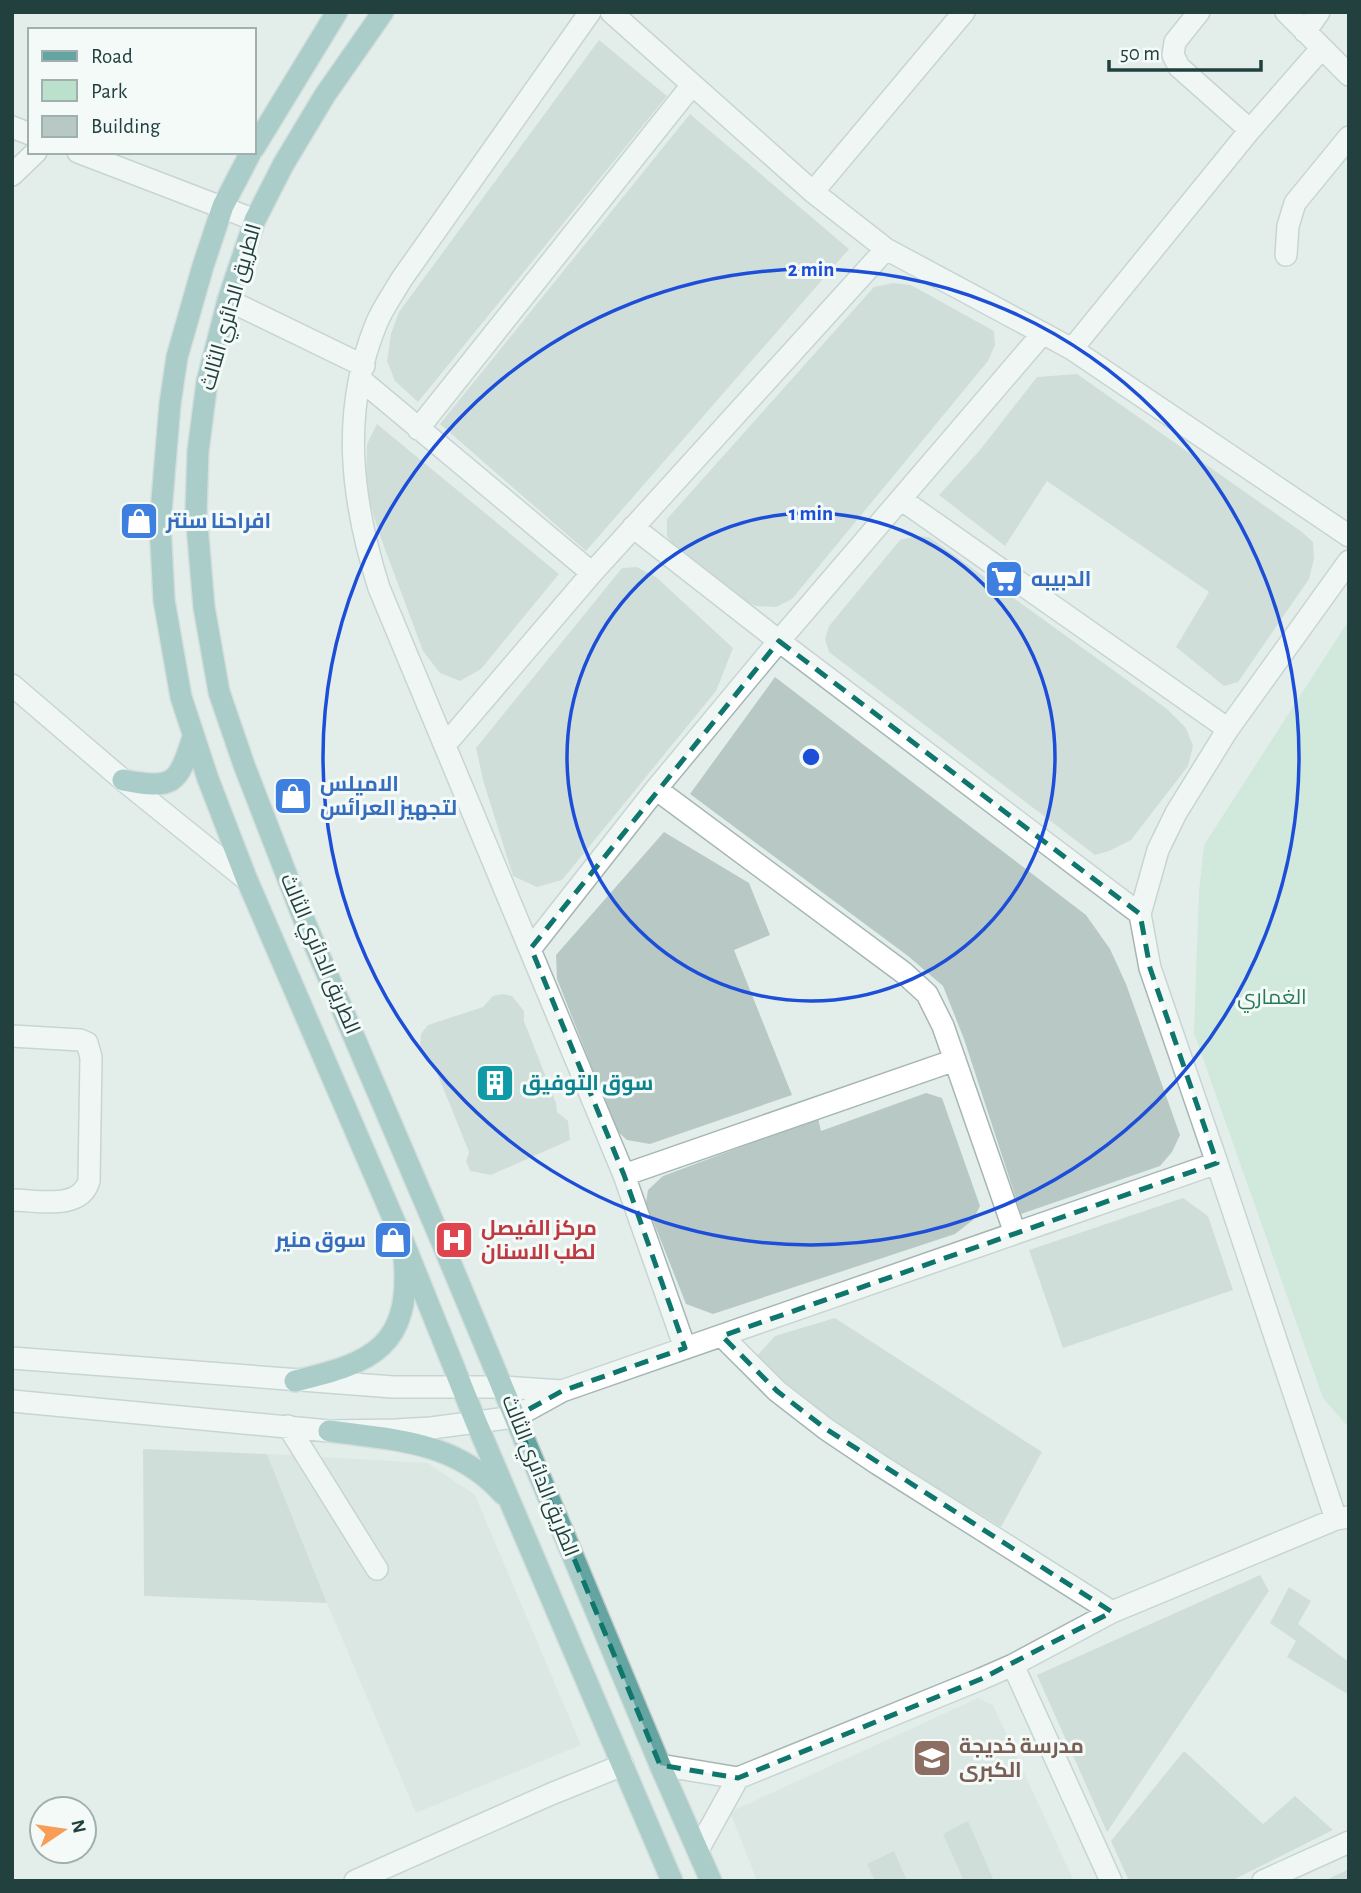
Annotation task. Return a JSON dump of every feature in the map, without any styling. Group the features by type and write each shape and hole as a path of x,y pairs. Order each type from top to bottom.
{"main road":[{"name":"الطريق الدائري الثالث","path":"256,145 337,12"},
{"name":"الطريق الدائري الثالث","path":"383,12 325,95 283,165 255,220 228,300 207,382 198,451 197,513 204,607 219,692 304,920 711,1881"},
{"name":"الطريق الدائري الثالث","path":"251,154 223,206 177,357 162,476 160,524 164,600 181,697 193,737 247,880 403,1241 476,1422 672,1881"},
{"path":"124,780 159,784 173,780 183,768 193,737"},
{"path":"295,1381 358,1363 375,1353 389,1338 400,1319 404,1297 403,1241"},
{"path":"329,1431 414,1442 445,1451 491,1480 513,1506"}],"street":[{"path":"590,12 401,280 377,321 362,372 352,442 365,542 379,588 624,1175 685,1348"},
{"path":"611,12 813,191 886,249 1072,349 1349,536"},
{"path":"813,191 964,12"},
{"path":"1199,12 1175,42 1172,55 1179,67 1251,130"},
{"path":"1286,12 1321,50 1349,75"},
{"path":"1305,32 1319,12"},
{"path":"1072,349 1251,130 1321,50"},
{"path":"418,429 692,85"},
{"path":"1286,255 1288,226 1295,203 1349,136"},
{"path":"12,175 34,154"},
{"path":"83,154 255,220"},
{"path":"445,745 592,573 886,249"},
{"path":"228,300 362,372 418,429 592,573"},
{"path":"531,948 656,789 779,641 1043,333"},
{"path":"902,500 1228,729"},
{"path":"634,527 779,641 1140,914"},
{"path":"660,1765 738,1778 1013,1665 1112,1612 1342,1518 1150,968 1140,914 1158,850 1177,813 1228,729 1349,561"},
{"path":"12,685 247,880"},
{"path":"656,789 904,973 927,994 943,1026 1015,1233"},
{"path":"12,1036 80,1040 87,1043 91,1057 87,1190 67,1201 12,1200"},
{"path":"624,1175 955,1060"},
{"path":"12,1401 329,1431 431,1428 515,1417 562,1391 1217,1163"},
{"path":"722,1336 777,1391 827,1429 889,1472 1112,1612"},
{"path":"12,1358 393,1387 503,1387 562,1391"},
{"path":"288,1426 377,1569"},
{"path":"1013,1665 1111,1881"},
{"path":"355,1881 623,1765"},
{"path":"698,1850 738,1778"},
{"path":"1263,1881 1349,1842"}],"highlighted area":[{"path":"779,641 1140,914 1150,968 1217,1163 722,1336 777,1391 826,1429 1112,1612 981,1679 738,1778 660,1765 515,1417 562,1391 685,1348 624,1175 531,948"}],"shaded area":[{"path":"267,1454 428,1463 475,1495 581,1745 416,1813"},
{"name":"مدرسة خديجة الكبرى","path":"978,1698 993,1705 1074,1881 757,1881 730,1812"}],"green space":[{"name":"الغماري","path":"1349,620 1349,1428 1323,1398 1194,1033 1199,891 1204,845"}],"building":[{"path":"599,40 667,96 418,402 395,381 387,361 391,334 399,312"},
{"path":"690,114 849,249 586,551 440,424"},
{"path":"893,283 911,285 994,331 995,345 988,361 792,599 776,607 756,606 742,600 677,551 667,536 667,519 874,287"},
{"path":"1077,374 1313,542 1314,559 1309,579 1238,682 1224,686 1176,647 1209,592 1047,481 1005,546 939,495 980,450 1037,377"},
{"path":"377,424 559,574 481,669 460,681 440,673 423,651 379,533 366,490 367,444"},
{"path":"916,536 929,537 1167,709 1186,728 1193,746 1188,766 1131,840 1095,855 829,652 825,639 829,626 900,540"},
{"path":"637,567 656,577 733,648 716,691 562,880 537,887 513,876 483,780 476,748 622,568"},
{"path":"775,677 1086,915 1110,949 1126,984 1180,1135 1172,1152 1160,1166 1021,1214 964,1039 943,986 908,956 690,794"},
{"path":"664,832 749,883 770,935 734,950 792,1095 650,1144 627,1140 617,1131 557,979 556,955"},
{"name":"سوق التوفيق","path":"493,996 512,996 524,1011 524,1021 556,1103 557,1112 568,1121 570,1140 491,1175 470,1171 466,1161 469,1152 433,1063 420,1049 421,1034 428,1025 483,1007"},
{"path":"926,1093 942,1098 980,1206 973,1220 955,1234 713,1314 686,1304 646,1203 648,1190 663,1176 818,1118 821,1131"},
{"path":"1183,1198 1208,1216 1233,1290 1063,1348 1029,1250"},
{"path":"835,1318 1042,1452 1001,1527 813,1411 755,1358 775,1336"},
{"path":"143,1449 267,1454 327,1603 144,1596"},
{"path":"1260,1575 1269,1591 1107,1832 1037,1675"},
{"path":"1289,1587 1311,1601 1298,1624 1346,1660 1349,1656 1349,1695 1287,1657 1296,1641 1270,1623"},
{"path":"1184,1751 1263,1824 1295,1796 1333,1830 1231,1881 1129,1881 1111,1841"},
{"path":"968,1821 994,1881 964,1881 943,1834"},
{"path":"894,1851 907,1881 875,1881 867,1864"},
{"path":"1349,1869 1349,1881 1324,1881"}],"place":[{"name":"افراحنا سنتر","path":"139,521"},
{"name":"الدبيبه","path":"1004,579"},
{"name":"الاميلس لتجهيز العرائس","path":"293,796"},
{"name":"سوق التوفيق","path":"495,1083"},
{"name":"سوق منير","path":"393,1240"},
{"name":"مركز الفيصل لطب الاسنان","path":"454,1240"},
{"name":"مدرسة خديجة الكبرى","path":"932,1758"}]}
